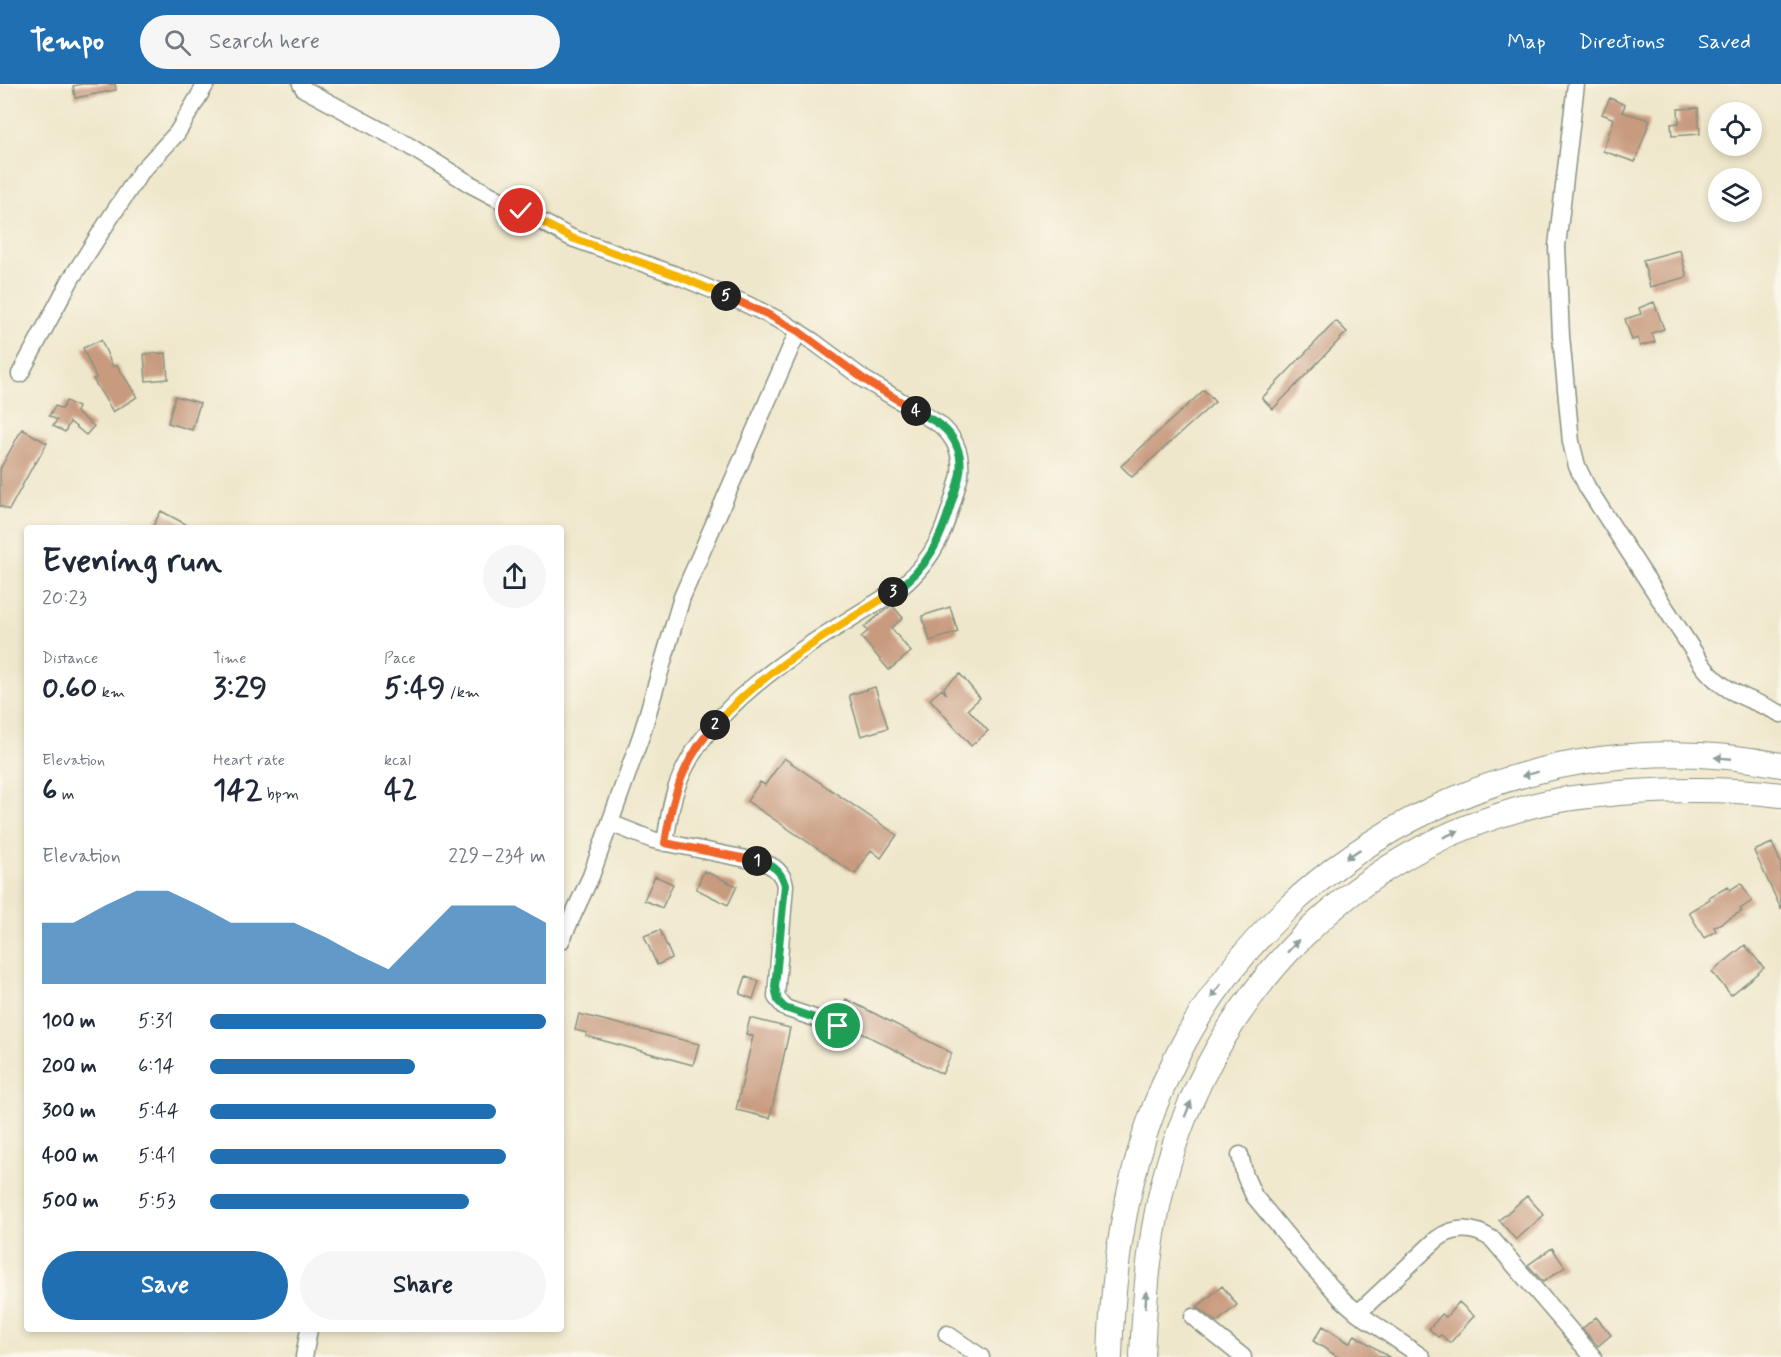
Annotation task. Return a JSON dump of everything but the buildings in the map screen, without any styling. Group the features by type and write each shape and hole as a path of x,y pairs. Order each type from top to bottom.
{"highway":[{"path":"1110,1357 1124,1223 1139,1154 1162,1088 1192,1027 1230,970 1300,894 1351,855 1405,822 1463,795 1527,774 1598,760 1660,755 1717,757 1781,765"},
{"path":"1142,1357 1148,1262 1153,1228 1169,1162 1192,1099 1247,1003 1269,973 1319,919 1376,875 1406,857 1470,826 1533,805 1593,795 1683,789 1717,789 1781,795"}],"street":[{"path":"20,374 71,279 106,224 141,172 177,133 206,84"},
{"path":"301,84 304,89 401,141 470,184 572,238 725,295 798,331 865,380 947,430 957,446 960,456 960,475 943,532 916,575 900,588 782,664 742,695 711,728 697,747 676,787 665,843"},
{"path":"1576,84 1557,246 1561,336 1574,455 1587,487 1660,603 1707,671 1732,693 1781,714"},
{"path":"564,934 591,876 642,733 682,597 798,331"},
{"path":"610,823 645,838 768,864 780,872 785,893 775,987 776,997 785,1008 838,1026"},
{"path":"1240,1155 1248,1187 1260,1205 1334,1290 1358,1313 1422,1357"},
{"path":"1358,1313 1437,1239 1457,1229 1469,1229 1481,1232 1492,1239 1593,1357"},
{"path":"1193,1317 1243,1357"},
{"path":"304,1357 308,1332"},
{"path":"947,1334 981,1357"}],"route":[{"path":"521,211 572,238 676,275 783,322 891,397 939,424 947,430 957,446 961,465 960,475 943,532 927,561 916,575 900,588 782,664 742,695 711,728 697,747 676,787 670,809 665,843 768,864 780,872 785,885 785,893 775,987 776,997 785,1008 838,1026"}]}
